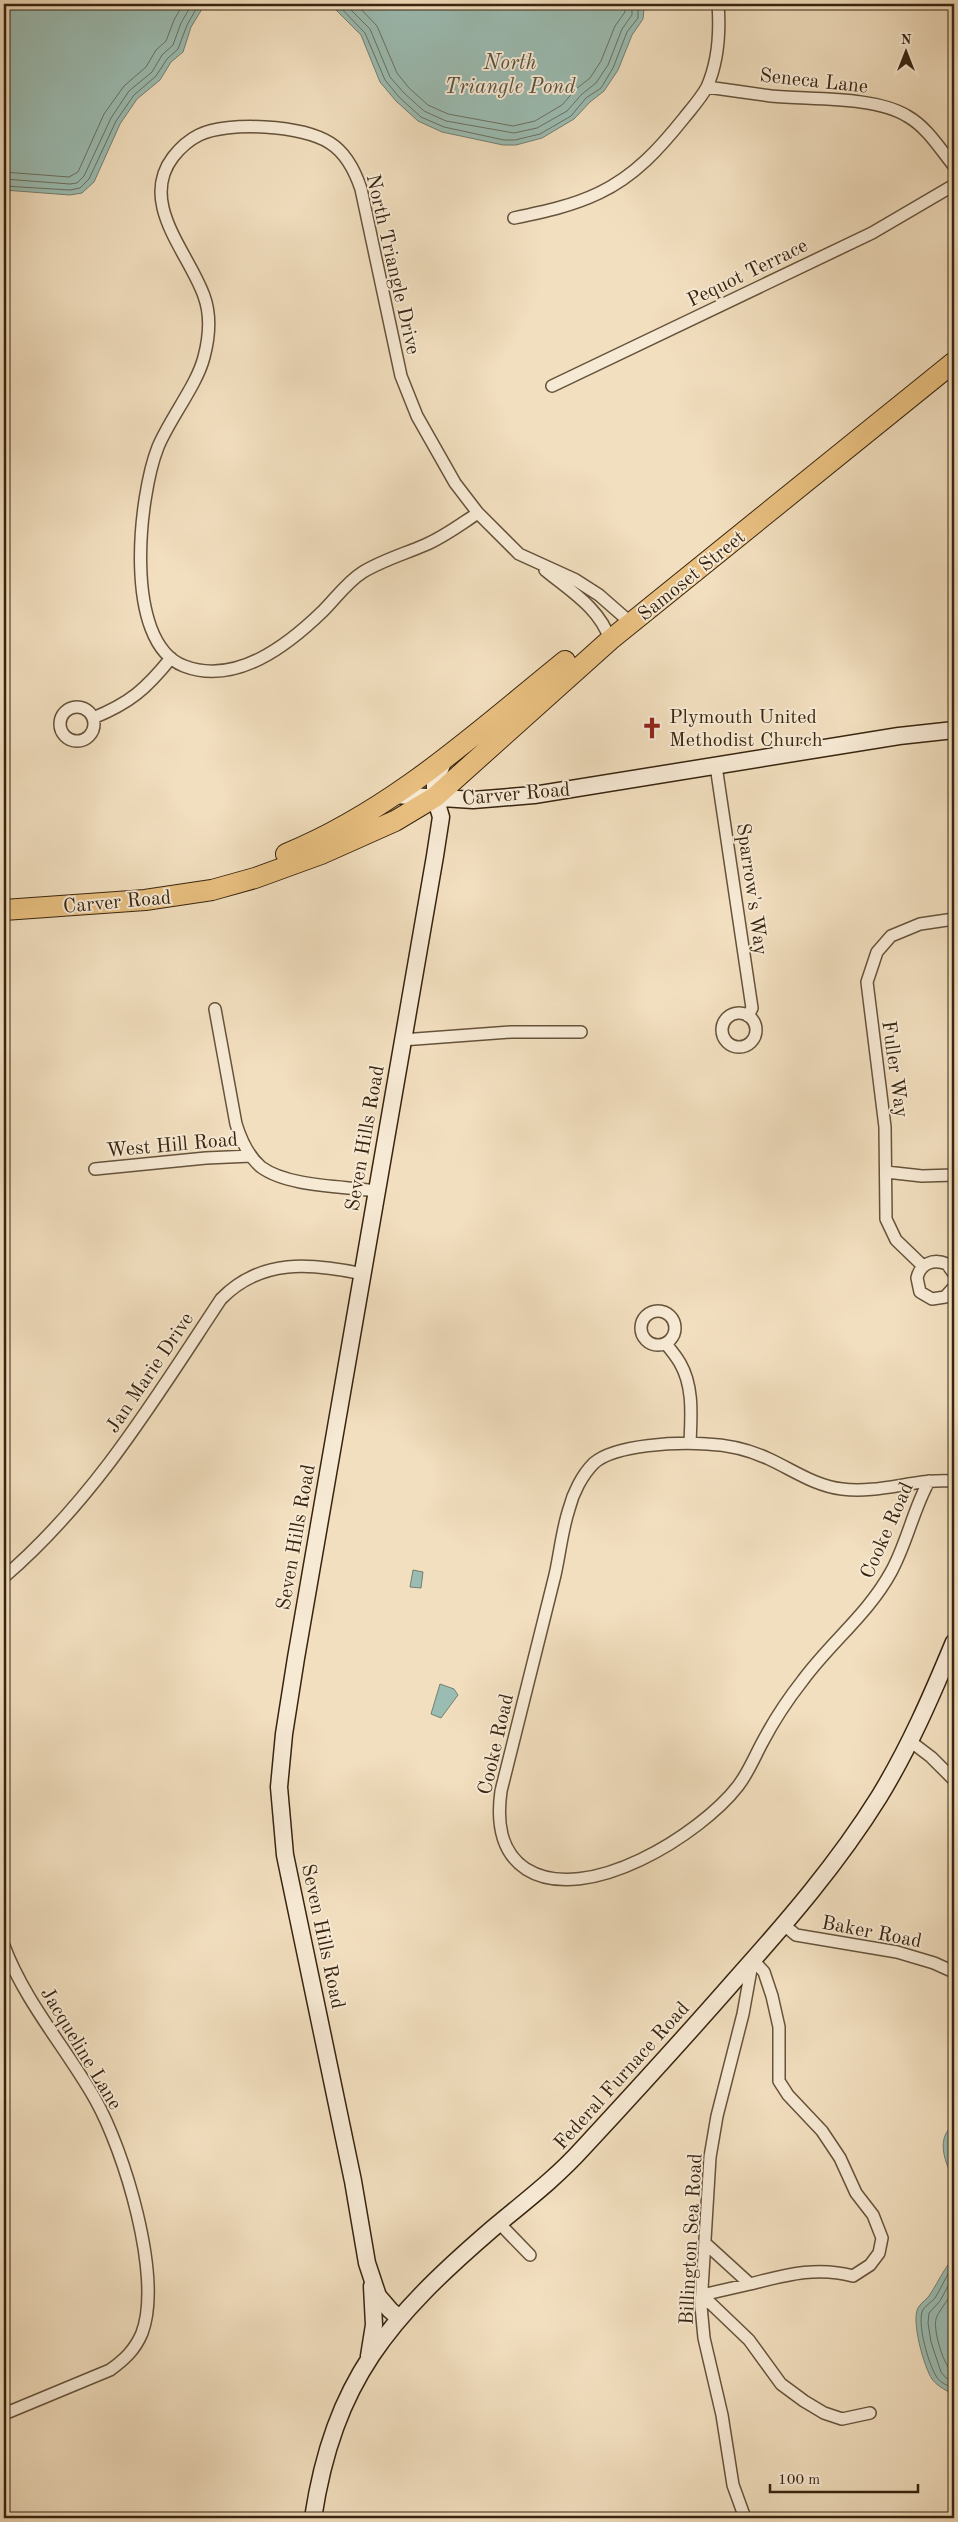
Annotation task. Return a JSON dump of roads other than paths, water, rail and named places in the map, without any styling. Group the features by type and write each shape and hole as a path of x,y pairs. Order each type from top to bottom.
{"highway":[{"name":"Samoset Street","path":"442,762 608,634 954,348"},
{"name":"Samoset Street","path":"626,619 954,362"},
{"name":"Samoset Street","path":"435,797 608,634"},
{"name":"Carver Road","path":"4,899 148,888 227,874 273,859 317,840 395,795 442,762"},
{"name":"Carver Road","path":"4,910 154,899 225,887 352,841 395,821 435,797"}],"street":[{"path":"514,218 582,200 614,186 628,176 664,143 706,87 715,55 718,4"},
{"name":"Seneca Lane","path":"706,87 771,96 841,101 892,108 915,121 954,166"},
{"name":"North Triangle Drive","path":"171,658 157,641 148,615 142,588 140,549 145,495 153,464 168,427 202,364 207,346 208,315 204,296 166,220 161,198 164,175 170,162 183,146 197,135 240,127 290,130 320,138 336,147 347,160 361,188 393,346 406,389 417,416 444,463 478,513 520,554 574,579 599,595 626,619"},
{"name":"Pequot Terrace","path":"552,386 872,233 954,186"},
{"path":"92,718 128,701 151,683 171,658 185,666 209,670 233,668 258,660 298,633 357,576 388,559 427,544 478,513"},
{"name":"North Triangle Drive","path":"534,561 591,608 608,634"},
{"name":"Carver Road","path":"435,797 472,800 534,795 900,736 954,730"},
{"name":"Seven Hills Road","path":"368,2359 374,2325 372,2283 285,1854 279,1787 284,1734 296,1658 441,816 435,797 435,782 442,762"},
{"name":"Sparrow's Way","path":"716,766 752,1008 748,1016"},
{"path":"395,795 435,797"},
{"name":"Fuller Way","path":"923,1266 900,1245 888,1226 885,1211 884,1109 866,993 869,971 877,952 900,931 920,924 954,919"},
{"path":"215,1009 236,1124 241,1141 251,1156 262,1167 290,1180 377,1191"},
{"path":"402,1040 511,1032 581,1032"},
{"name":"West Hill Road","path":"95,1169 206,1158 251,1156"},
{"path":"886,1172 922,1176 954,1175"},
{"path":"954,1274 942,1262 932,1262 923,1266 918,1274 917,1283 923,1295 932,1299 941,1299 949,1295 954,1287"},
{"name":"Jan Marie Drive","path":"4,1576 43,1540 106,1468 156,1400 221,1299 232,1288 259,1273 296,1266 333,1268 362,1274"},
{"path":"666,1344 681,1364 688,1384 691,1406 690,1443"},
{"name":"Cooke Road","path":"929,1481 919,1500 901,1552 880,1591 803,1679 766,1736 745,1776 723,1803 675,1839 620,1868 602,1874 572,1879 538,1874 520,1865 507,1849 500,1829 499,1805 555,1574 569,1508 578,1485 587,1471 606,1455 625,1449 690,1443 724,1446 757,1453 818,1483 843,1490 879,1489 929,1481 954,1481"},
{"name":"Federal Furnace Road","path":"314,2518 324,2465 334,2430 348,2394 368,2359 404,2312 438,2277 499,2223 557,2176 784,1925 843,1850 878,1797 910,1740 954,1642"},
{"path":"910,1740 931,1756 954,1780"},
{"name":"Baker Road","path":"784,1925 796,1935 837,1944 897,1952 934,1963 953,1972"},
{"name":"Jacqueline Lane","path":"4,1946 21,1983 96,2101 123,2165 144,2249 147,2298 142,2332 136,2346 124,2360 110,2370 4,2414"},
{"path":"702,2295 791,2273 812,2270 837,2272 853,2276 870,2265 880,2253 882,2238 873,2215 856,2193 847,2169 822,2131 788,2095 779,2081 779,2027 764,1972 753,1960"},
{"name":"Billington Sea Road","path":"745,2518 733,2484 722,2415 704,2338 702,2295 710,2157 717,2116 743,2014 753,1960"},
{"path":"499,2223 530,2255"},
{"path":"705,2243 750,2284"},
{"path":"372,2283 404,2312"},
{"path":"702,2295 739,2328 781,2384 824,2413 842,2419 870,2414"}],"water":[{"path":"4,4 205,4 191,27 183,52 171,62 160,80 137,99 120,124 94,182 82,193 70,195 4,190"},
{"name":"North Triangle Pond","path":"330,4 642,4 644,8 643,19 632,35 618,70 604,91 590,102 574,119 542,138 516,145 503,145 442,132 418,121 396,101 380,82 361,35"},
{"path":"413,1570 423,1572 421,1588 410,1587"},
{"path":"440,1684 454,1689 458,1695 441,1718 431,1714"},
{"path":"954,2125 954,2179 945,2158 943,2143 948,2130"},
{"path":"954,2257 954,2395 937,2384 929,2373 919,2344 916,2314 918,2308 930,2295 944,2270"}],"place":[{"name":"Plymouth United Methodist Church","path":"652,728"}]}
